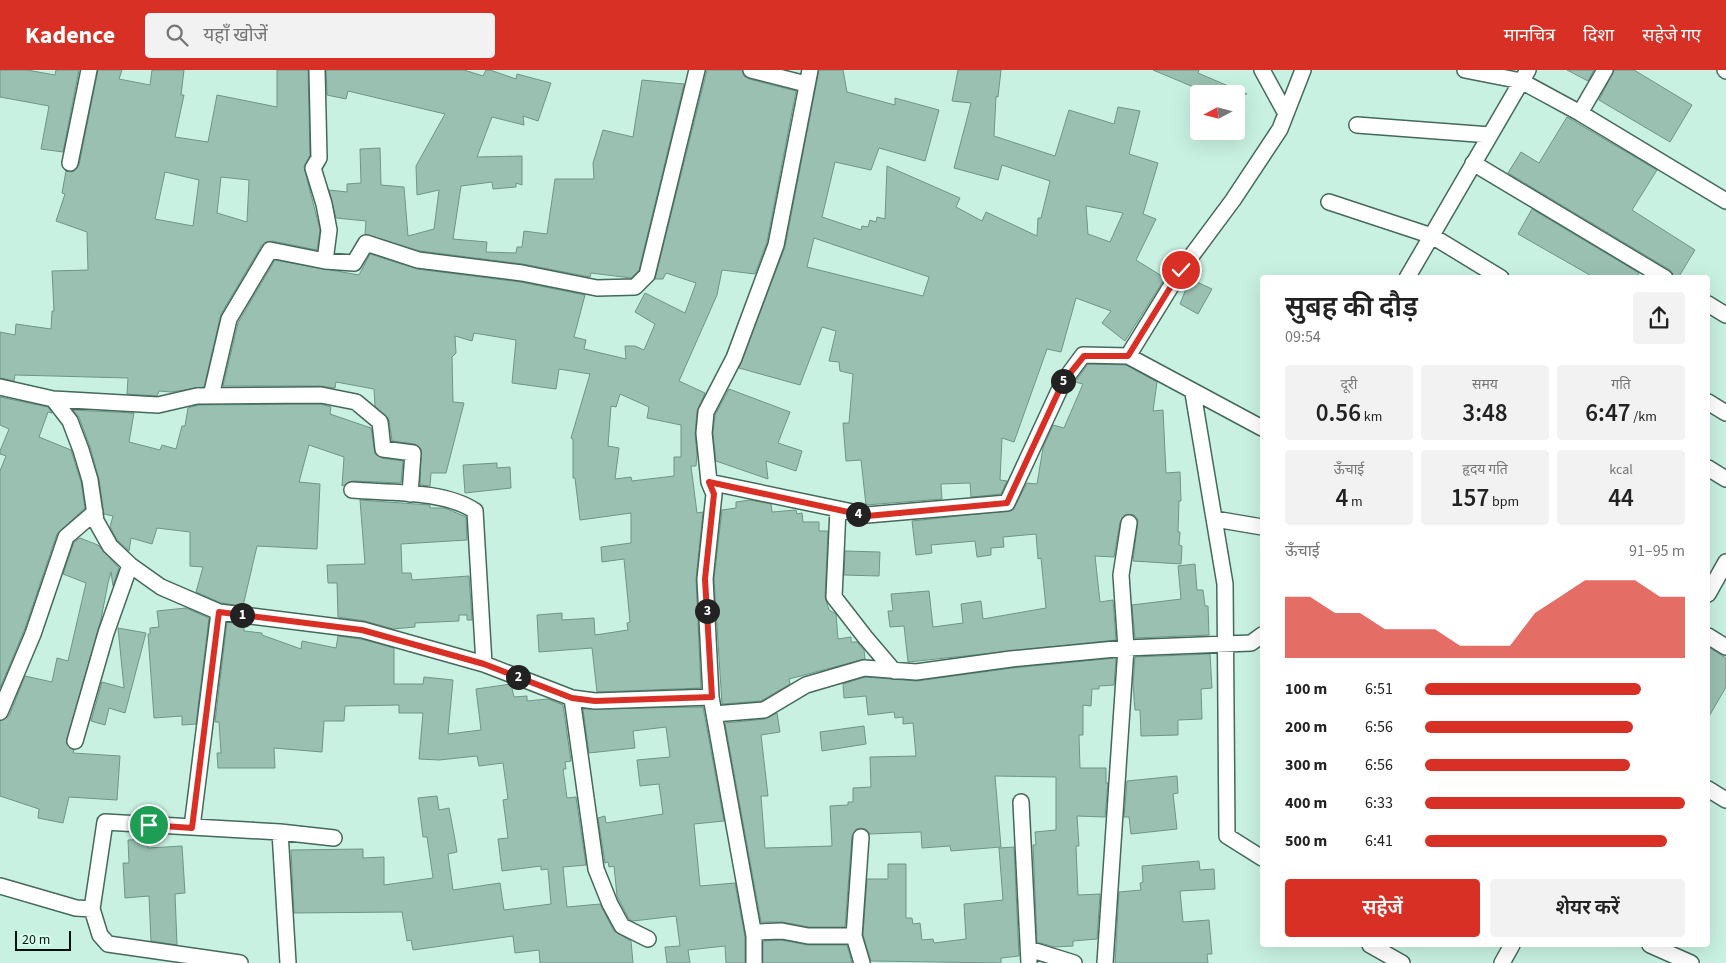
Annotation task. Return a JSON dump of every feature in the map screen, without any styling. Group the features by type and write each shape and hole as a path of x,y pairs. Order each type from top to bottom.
{"street":[{"path":"70,163 90,70"},
{"path":"318,70 319,158 313,168 324,204 329,230 325,262"},
{"path":"211,396 229,319 270,250 325,262 354,263 366,243 418,260 522,273 597,288 634,287 647,275 697,70"},
{"path":"751,70 808,77 776,245 734,358 706,412 704,433 709,482 714,494 705,579 712,697 754,936 754,963"},
{"path":"1262,70 1285,112"},
{"path":"1128,356 1181,270 1234,200 1280,129 1285,112 1303,70"},
{"path":"1465,70 1524,75 1580,113 1726,201"},
{"path":"1580,113 1605,70"},
{"path":"1409,275 1524,75"},
{"path":"1357,125 1490,135"},
{"path":"1473,163 1646,272"},
{"path":"1329,202 1432,236 1495,275"},
{"path":"1710,305 1726,315"},
{"path":"709,482 867,516 1007,503 1063,382 1084,356 1128,356 1193,393 1260,427"},
{"path":"0,387 53,399 158,405 197,396 321,395 356,402 380,422 383,449 413,452 410,494"},
{"path":"1193,393 1225,584 1227,836 1260,857"},
{"path":"53,399 70,421 90,480 96,521 110,546 130,565 161,587 219,612 362,630 484,664 572,698 595,701 712,697"},
{"path":"1710,403 1726,414"},
{"path":"1710,469 1726,479"},
{"path":"352,490 439,498 469,507 475,511 484,664"},
{"path":"838,509 834,597 894,670"},
{"path":"0,712 33,634 66,537 95,512"},
{"path":"1215,519 1260,527"},
{"path":"1105,963 1126,648 1121,575 1129,523"},
{"path":"1710,590 1726,562"},
{"path":"75,741 106,633 130,565"},
{"path":"192,828 219,612"},
{"path":"714,714 764,710 806,685 864,668 916,672 1010,659 1126,648 1251,642 1260,636"},
{"path":"1710,637 1726,647"},
{"path":"572,698 596,869 610,904 622,926 648,939"},
{"path":"1710,791 1726,800"},
{"path":"1021,802 1029,956 1074,963"},
{"path":"240,963 177,958 108,944 100,935 92,909 105,822 280,832 334,838"},
{"path":"280,832 288,963"},
{"path":"861,836 854,936 862,963"},
{"path":"0,886 76,908 92,909"},
{"path":"754,936 758,932 782,931 808,936 854,936"},
{"path":"1502,963 1511,947"},
{"path":"1655,947 1691,963"},
{"path":"1374,951 1402,963"}],"building":[{"path":"0,70 27,70 55,75 56,70 79,70 63,152 41,149 49,106 0,97"},
{"path":"98,70 122,70 119,79 150,85 152,70 184,70 181,95 184,95 175,137 208,142 217,95 277,107 277,70 308,70 310,156 304,167 320,230 317,250 272,241 262,245 221,314 204,387 171,392 159,391 157,396 127,394 128,378 15,375 14,381 0,378 0,332 15,335 16,324 51,329 52,311 54,311 52,271 88,270 87,232 56,221 65,194 62,193 66,171 73,172 79,165","holes":["165,172 199,180 193,226 155,219","221,177 249,180 247,222 217,213"]},
{"path":"326,70 464,70 483,76 486,70 490,70 516,79 517,74 551,83 538,121 523,116 524,125 492,117 477,157 522,156 522,185 516,183 516,187 493,189 492,182 461,186 453,239 487,242 486,252 516,253 517,247 522,247 524,231 547,234 555,179 594,179 593,163 603,130 633,137 642,80 684,84 639,270 631,278 591,273 590,277 523,264 420,251 365,234 366,221 336,218 329,190 347,192 347,184 361,183 360,149 380,148 381,185 404,187 408,236 434,229 439,190 417,195 416,166 445,114 348,91 346,99 327,95"},
{"path":"707,70 742,70 744,76 749,79 796,91 767,242 755,274 722,270 717,295 679,381 705,393 697,411 695,434 696,466 691,466 697,513 703,512 696,579 701,688 597,692 592,648 539,652 537,615 562,613 562,620 594,618 595,635 628,630 627,623 630,622 624,559 602,562 601,547 631,543 631,513 580,520 575,478 573,478 573,439 571,438 590,374 559,369 556,389 512,383 516,340 474,333 472,341 455,336 456,353 452,357 453,402 464,403 446,473 431,473 430,486 420,485 421,449 415,444 392,441 389,420 375,406 374,389 336,382 335,388 321,386 223,386 238,323 275,260 359,275 370,254 417,269 520,282 585,295 574,337 586,340 584,349 626,359 625,346 635,346 644,350 655,324 635,312 645,293 685,313 696,283 666,273 663,279 655,279","holes":["620,394 649,407 647,418 681,425 681,457 674,457 674,476 632,481 631,477 615,479 619,448 608,446 611,406 616,407"]},
{"path":"819,70 843,70 847,92 895,105 895,98 939,110 925,161 879,148 871,170 835,162 822,217 861,230 862,226 868,227 870,220 876,222 877,217 885,219 887,166 960,198 956,207 982,221 986,212 1037,236 1038,218 1041,218 1050,181 1002,165 998,180 954,168 971,103 952,101 958,70 1001,70 998,97 996,96 994,136 1055,156 1069,110 1114,124 1118,107 1140,111 1129,154 1158,163 1143,214 1156,219 1136,260 1165,278 1125,341 1102,323 1111,311 1076,298 1061,352 1047,349 1014,442 1002,438 1000,480 1007,481 1001,494 971,497 970,483 941,484 942,499 866,505 861,460 846,461 843,423 849,423 853,374 840,371 839,362 829,361 836,331 822,327 800,385 739,368 785,247","holes":["1086,206 1123,213 1110,242 1088,234","814,238 929,277 923,296 807,267"]},
{"path":"1153,70 1199,70 1198,73 1226,85 1190,85"},
{"path":"1567,70 1594,70 1588,81"},
{"path":"1614,70 1634,70 1692,105 1670,142 1599,100"},
{"path":"1567,117 1657,170 1632,210 1695,250 1680,275 1672,275 1670,270 1508,173 1521,152 1539,163"},
{"path":"1532,209 1639,273 1638,275 1590,275 1518,234"},
{"path":"1190,279 1212,289 1198,314 1180,304"},
{"path":"1088,364 1126,365 1157,382 1153,411 1163,410 1166,473 1180,472 1181,501 1179,501 1178,532 1180,532 1179,545 1182,546 1181,564 1133,561 1138,520 1134,515 1126,514 1120,522 1114,557 1095,556 1100,602 1113,600 1116,640 908,662 904,626 890,627 888,611 893,611 891,594 929,591 933,627 963,623 961,604 981,601 983,619 1046,608 1041,558 1038,559 1036,534 1003,537 1004,547 991,548 991,555 977,557 975,541 931,545 932,553 916,555 912,521 1013,510 1027,483 1037,484 1043,448 1053,425 1064,428 1083,384 1075,382"},
{"path":"729,389 790,412 778,443 802,451 796,471 766,461 768,479 716,461 713,433 715,415"},
{"path":"0,397 48,407 52,413 48,412 39,437 71,450 81,482 85,508 57,534 24,631 0,688 0,471 6,456 0,454 0,451 9,429 0,425"},
{"path":"320,404 331,407 330,414 371,428 375,454 382,458 403,461 401,483 353,481 342,486 344,457 309,445 299,482 320,484 317,549 257,546 243,606 221,603 196,592 203,567 190,566 190,532 157,528 152,544 131,538 129,551 117,540 110,527 113,516 104,514 99,479 90,447 79,417 73,410 134,413 129,442 160,450 162,445 176,449 182,426 185,426 188,408 198,405"},
{"path":"497,463 497,468 510,467 511,488 465,493 463,465"},
{"path":"360,500 430,505 430,508 445,508 466,517 467,540 401,544 402,573 411,573 412,580 469,576 472,620 467,620 467,615 459,615 459,621 415,623 415,627 393,629 365,621 338,617 337,583 328,583 327,565 365,564"},
{"path":"750,500 771,504 772,512 796,510 797,514 802,513 803,522 819,522 819,531 828,531 825,597 829,610 836,614 838,639 851,637 851,642 857,642 864,650 865,659 789,679 790,684 761,701 722,704 714,579 722,510 736,508 736,502"},
{"path":"80,538 98,545 119,568 113,586 111,572 101,619 66,743 74,750 73,753 120,756 117,800 69,797 63,823 38,818 39,809 0,796 0,721 9,716 25,676 52,682 57,658 68,661 86,583 63,574 74,542"},
{"path":"845,551 880,552 879,576 844,575"},
{"path":"1195,564 1197,590 1203,590 1205,606 1208,606 1209,635 1135,638 1132,605 1181,599 1178,566"},
{"path":"186,608 209,618 196,724 182,725 182,716 154,718 148,634 150,634 150,628 159,627 157,611"},
{"path":"227,622 244,625 244,631 262,633 262,635 301,649 302,641 336,648 338,636 361,639 394,648 394,684 423,684 424,677 453,680 448,734 481,730 476,689 511,684 514,697 527,696 527,701 548,699 563,705 571,761 565,762 566,769 563,769 567,798 576,797 586,865 563,867 567,907 600,904 614,931 631,941 633,963 540,963 539,950 515,953 513,936 413,950 411,940 407,941 402,912 294,913 291,850 363,849 363,858 384,857 384,885 433,878 427,837 423,837 418,798 437,796 439,810 449,808 457,852 448,854 453,890 500,883 504,910 551,904 548,869 541,870 541,866 502,871 498,839 508,838 503,800 508,799 503,763 479,766 477,756 439,760 419,759 423,713 399,713 399,705 345,706 344,721 324,721 322,752 274,748 275,768 218,768 217,753 221,753 219,722 215,722"},
{"path":"118,628 146,633 125,713 109,708 105,725 91,721 102,682 124,688"},
{"path":"1710,648 1726,658 1726,687 1710,715"},
{"path":"1210,654 1212,688 1201,689 1202,719 1178,720 1178,735 1141,736 1140,710 1135,710 1133,685 1135,657"},
{"path":"1116,658 1114,685 1099,686 1099,689 1092,689 1091,706 1083,705 1083,735 1079,735 1080,768 1106,768 1106,783 1108,783 1105,817 1077,816 1079,846 1076,846 1078,895 1100,894 1097,939 1073,941 1073,946 1054,947 1037,942 1033,845 1036,845 1035,832 1056,830 1056,777 995,776 1001,847 951,851 950,846 922,848 921,832 870,834 866,829 856,829 852,836 845,927 809,927 782,922 761,922 725,723 765,719 777,713 780,732 761,735 768,796 761,796 765,848 832,846 830,806 848,805 848,802 853,802 853,788 871,787 870,757 916,756 913,723 903,724 903,717 895,718 894,712 868,715 866,696 844,698 843,684 865,677 917,681 1012,668"},
{"path":"703,707 724,821 694,824 700,886 735,883 745,937 745,963 726,963 725,946 688,950 690,963 667,963 665,947 680,946 676,916 633,921 629,919 617,896 614,866 609,867 608,862 605,863 598,818 605,816 606,823 663,814 659,784 640,786 637,760 670,757 666,727 633,731 635,748 589,753 583,709"},
{"path":"864,726 866,744 822,751 820,732"},
{"path":"1177,776 1178,793 1173,794 1177,829 1131,834 1129,817 1124,817 1127,781"},
{"path":"148,839 148,848 182,846 185,893 175,894 177,945 151,941 149,896 125,898 123,863 129,863 128,840"},
{"path":"1014,847 1019,956 1001,958 1001,963 871,961 863,935 867,879 888,879 888,864 906,864 906,918 912,918 913,924 920,923 922,940 933,939 934,943 966,939 964,904 1003,900 999,848"},
{"path":"1199,861 1200,870 1214,869 1215,889 1180,891 1183,922 1209,920 1212,954 1207,954 1208,963 1115,963 1119,892 1141,890 1140,883 1143,882 1142,866"},
{"path":"781,940 808,945 847,945 852,963 763,963 763,941"}],"route":[{"path":"149,825 192,828 219,612 311,622 362,630 484,664 572,698 595,701 712,697 705,579 714,494 709,482 867,516 1007,503 1063,382 1084,356 1128,356 1181,270"}]}
